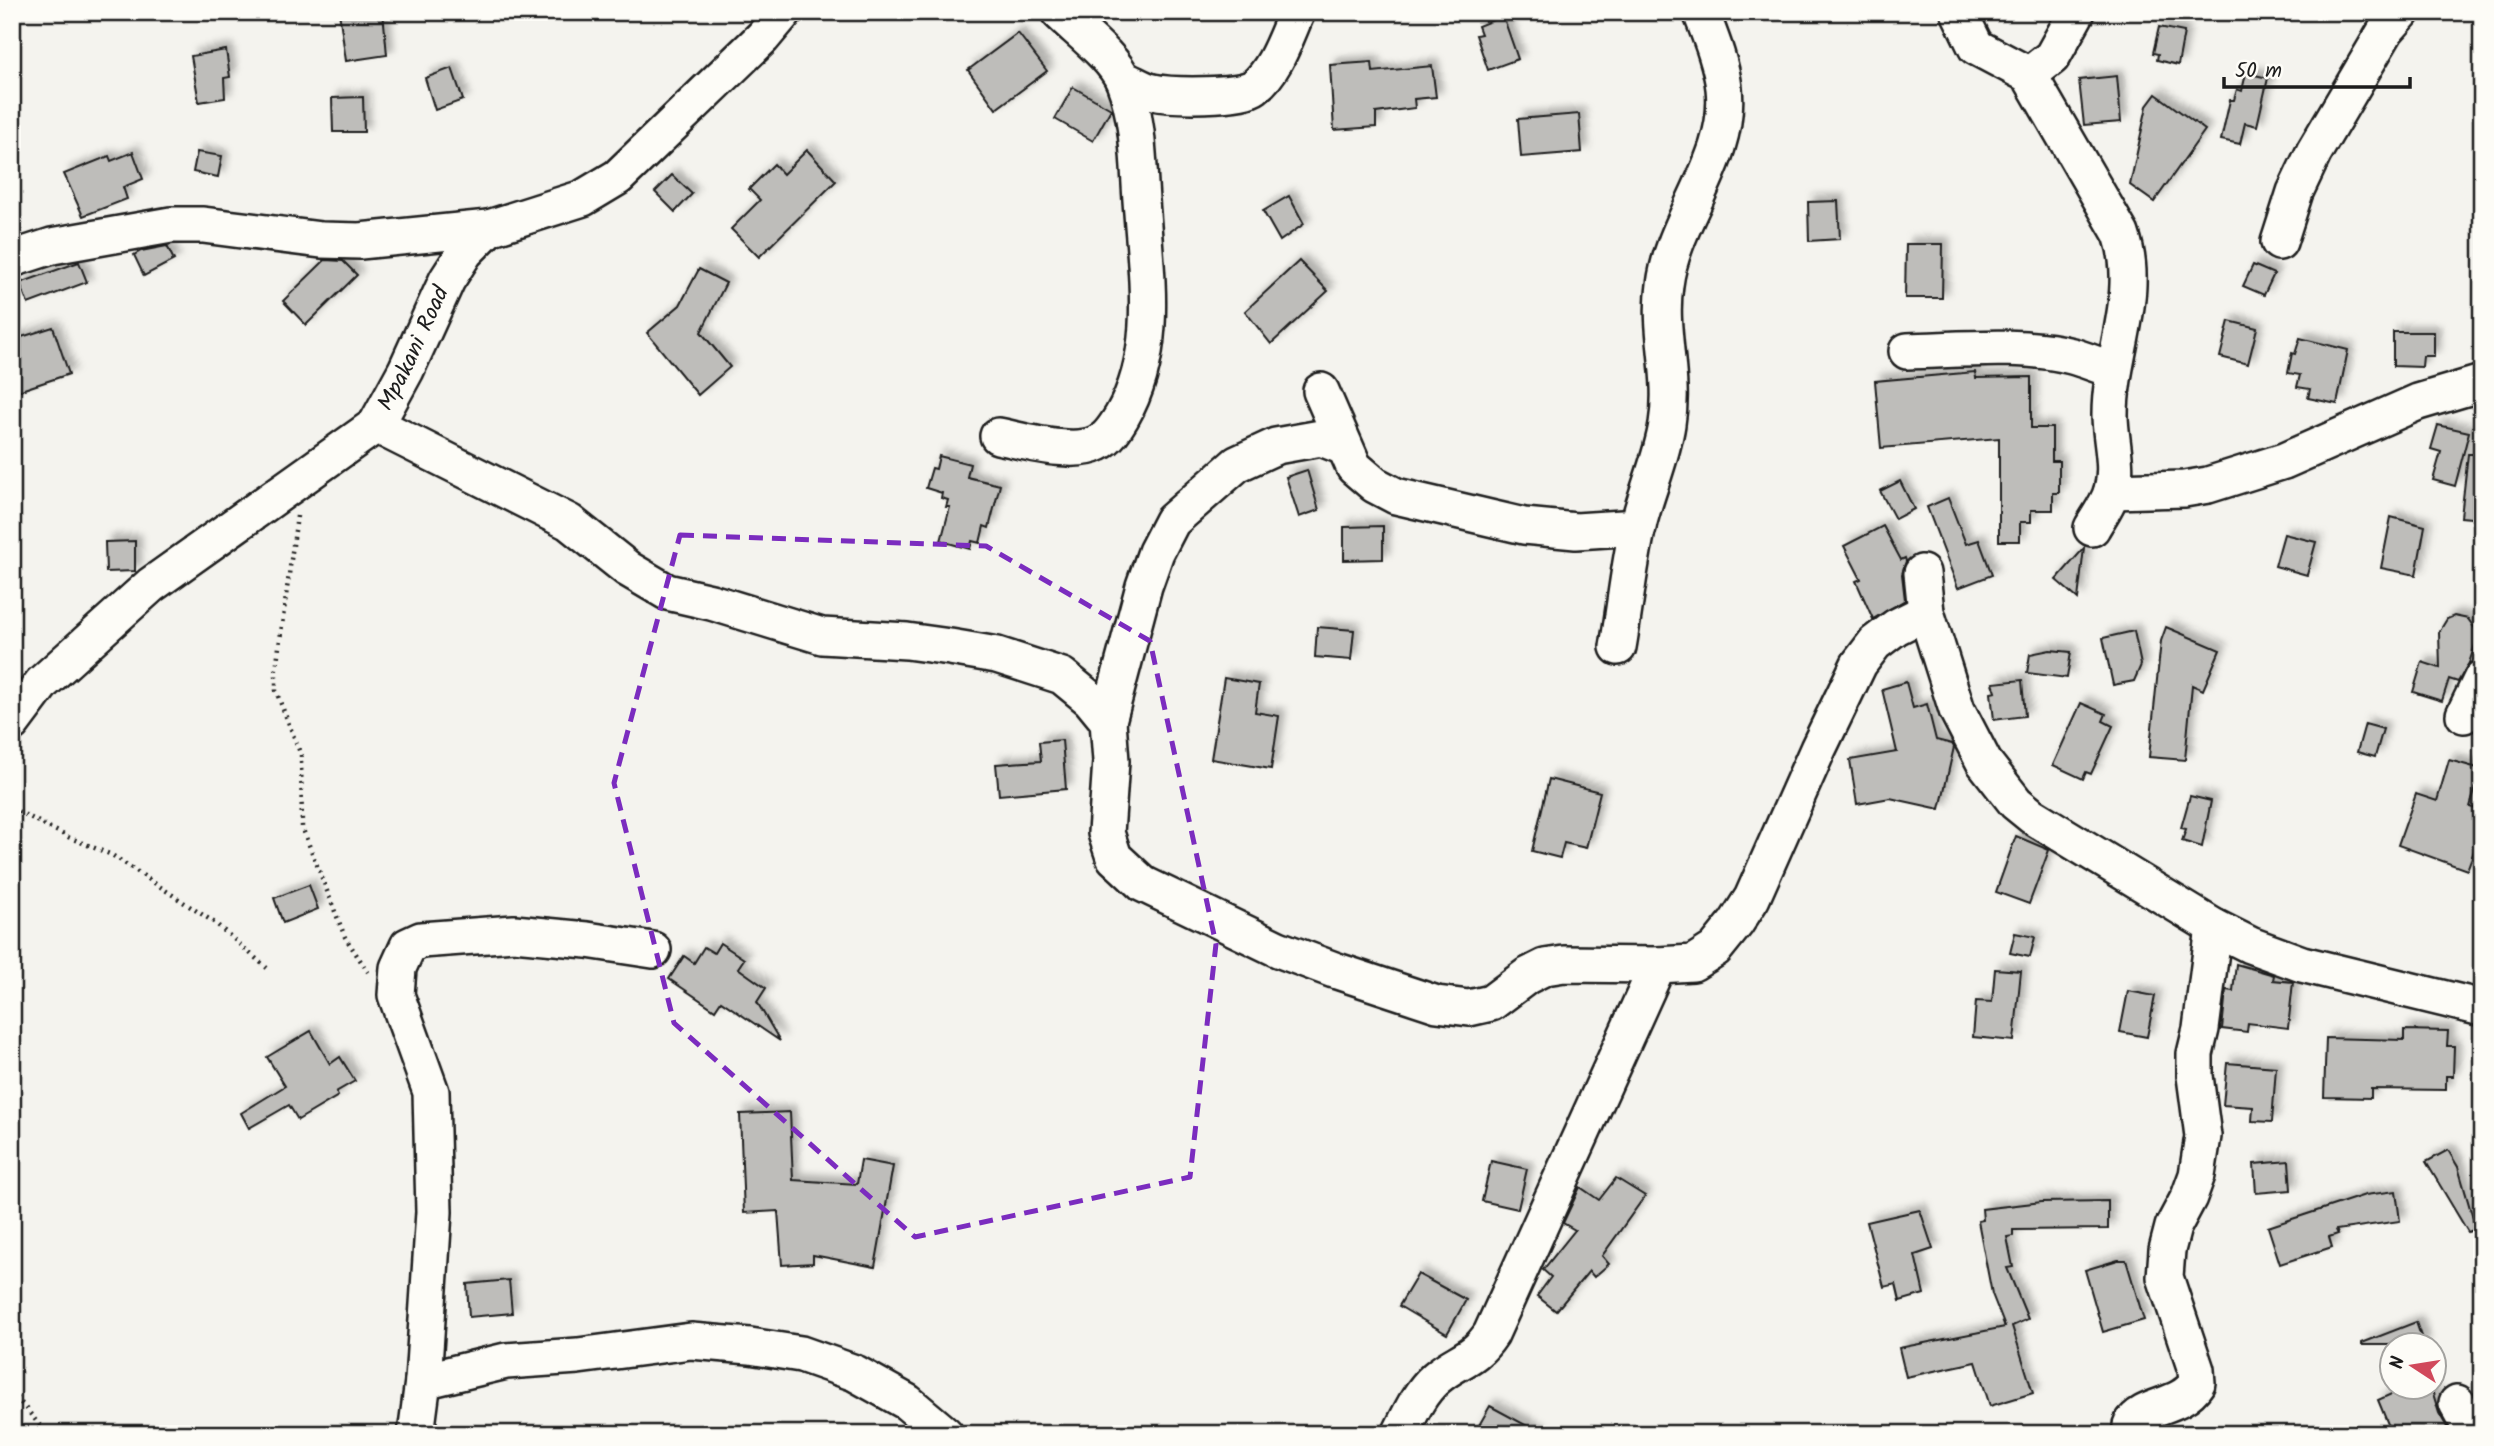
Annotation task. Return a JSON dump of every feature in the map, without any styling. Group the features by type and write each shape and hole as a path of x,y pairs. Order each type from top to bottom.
{"street":[{"name":"Mpakani Road","path":"12,723 42,683 150,585 376,425 406,370 447,280 466,252 489,228 583,198 618,177 763,37 784,12"},
{"path":"998,436 1075,449 1097,444 1114,430 1133,396 1143,360 1148,319 1148,287 1135,132 1123,79 1105,57 1059,12"},
{"path":"1123,79 1152,92 1188,95 1228,93 1253,88 1278,54 1297,12"},
{"path":"1618,647 1638,527 1667,425 1671,389 1664,286 1677,240 1717,147 1723,120 1725,89 1712,41 1700,12"},
{"path":"1959,12 1976,47 2029,75 2120,233 2127,253 2129,271 2126,307 2114,370 2110,415 2114,474 2112,491 2092,528"},
{"path":"2029,75 2052,57 2077,12"},
{"path":"2279,242 2295,192 2314,152 2386,30 2402,12"},
{"path":"12,259 52,246 170,225 203,225 285,236 360,241 489,228"},
{"path":"1907,351 2038,351 2071,355 2114,370"},
{"path":"2112,491 2184,489 2208,485 2284,461 2418,402 2482,383"},
{"path":"1321,391 1354,467 1375,485 1396,496 1524,526 1576,531 1638,527"},
{"path":"376,425 569,522 628,569 667,592 712,602 822,636 907,641 997,655 1062,676 1090,699 1108,721"},
{"path":"1344,447 1321,438 1276,446 1237,464 1172,521 1156,552 1144,586 1108,721 1111,761 1106,833 1114,857 1143,884 1279,949 1437,1004 1469,1008 1491,1003 1527,976 1545,967 1564,964 1693,963 1715,949 1752,898 1859,664 1875,643 1896,627 1926,612"},
{"path":"1922,573 1926,612 1957,710 1984,762 2016,803 2072,841 2214,927 2250,944 2302,964 2482,1008"},
{"path":"2464,715 2482,678"},
{"path":"2131,1434 2131,1425 2140,1415 2180,1400 2197,1383 2196,1370 2165,1277 2166,1250 2173,1227 2197,1175 2203,1136 2195,1076 2195,1054 2214,927"},
{"path":"416,1434 423,1381 434,1212 431,1092 396,995 398,968 408,946 421,940 514,933 653,950"},
{"path":"1400,1434 1415,1404 1434,1380 1455,1364 1473,1355 1491,1334 1658,965"},
{"path":"423,1381 506,1361 578,1356 691,1340 801,1354 855,1373 908,1402 945,1434"},
{"path":"2457,1403 2474,1434"}],"path":[{"path":"299,480 297,526 276,669 276,691 301,755 302,827 315,863 345,937 377,984 396,995"},
{"path":"12,808 112,855 215,923 267,968"},
{"path":"12,1392 47,1434"},
{"path":"39,1434 40,1426"}],"highlighted area":[{"path":"680,535 986,546 1150,641 1216,944 1190,1177 915,1237 674,1023 614,783"}],"building":[{"path":"339,12 383,12 387,55 346,61"},
{"path":"1503,16 1518,59 1488,70 1476,35 1481,34 1478,26"},
{"path":"2159,27 2184,32 2178,65 2157,60 2158,54 2153,53"},
{"path":"1018,33 1047,71 996,109 968,70"},
{"path":"226,50 230,77 224,78 225,98 199,102 191,56"},
{"path":"1372,62 1373,72 1432,66 1436,97 1414,99 1415,108 1376,113 1376,127 1334,130 1330,65"},
{"path":"452,68 463,100 435,110 425,78"},
{"path":"2246,73 2268,78 2257,126 2245,123 2240,144 2221,140 2230,100 2234,100 2237,89 2242,91"},
{"path":"2117,76 2121,122 2084,125 2079,80"},
{"path":"1073,87 1111,109 1093,141 1055,119"},
{"path":"2156,94 2205,130 2154,202 2130,185 2147,106"},
{"path":"363,97 364,132 333,132 332,98"},
{"path":"1579,114 1582,152 1521,157 1518,119"},
{"path":"807,150 836,181 759,257 731,229 760,200 749,189 774,164 783,174"},
{"path":"133,152 143,179 123,187 127,199 83,216 64,174 109,156 111,161"},
{"path":"197,152 222,156 218,177 193,172"},
{"path":"672,175 692,194 675,212 655,192"},
{"path":"1289,196 1304,224 1280,241 1263,211"},
{"path":"1838,201 1840,239 1809,241 1808,202"},
{"path":"1906,244 1943,244 1942,298 1905,298"},
{"path":"167,246 174,260 144,276 134,255"},
{"path":"325,260 343,261 357,275 306,325 283,301"},
{"path":"1299,261 1328,291 1271,344 1245,311"},
{"path":"79,262 87,282 28,304 20,283"},
{"path":"2253,265 2274,274 2264,295 2243,286"},
{"path":"699,269 726,283 701,332 730,367 698,395 647,333 680,305"},
{"path":"2229,321 2257,328 2248,364 2220,357"},
{"path":"53,327 69,374 12,393 12,340"},
{"path":"2393,332 2434,332 2434,356 2423,356 2422,367 2393,366"},
{"path":"2300,338 2348,350 2337,404 2308,398 2310,389 2297,387 2300,375 2288,373 2292,353 2295,354"},
{"path":"1975,372 1976,378 2031,377 2031,428 2052,428 2052,461 2059,461 2059,493 2053,493 2053,510 2031,510 2031,522 2020,522 2020,541 1999,541 1999,438 1881,448 1875,381"},
{"path":"2438,425 2469,432 2455,486 2433,480 2441,452 2431,449"},
{"path":"2468,454 2482,454 2482,519 2461,517"},
{"path":"939,456 970,464 967,477 1000,485 989,528 984,526 980,543 972,541 970,549 941,541 950,507 946,507 948,500 941,498 942,493 926,488 932,468 936,469"},
{"path":"1307,470 1319,510 1299,517 1286,477"},
{"path":"1900,481 1914,509 1895,519 1880,491"},
{"path":"1948,498 1966,544 1979,540 1992,575 1958,588 1927,507"},
{"path":"2391,517 2425,526 2416,575 2381,568"},
{"path":"1383,526 1383,559 1344,560 1344,527"},
{"path":"1883,526 1901,560 1905,558 1906,561 1902,574 1905,600 1873,619 1856,581 1861,579 1844,546"},
{"path":"2284,534 2316,542 2307,575 2275,566"},
{"path":"135,541 135,571 106,572 105,542"},
{"path":"2084,548 2078,599 2056,580"},
{"path":"2454,616 2468,619 2476,630 2477,639 2469,663 2458,682 2449,679 2442,701 2413,692 2422,662 2440,668 2439,632 2447,619"},
{"path":"1317,627 1354,630 1351,660 1315,657"},
{"path":"2166,627 2220,650 2203,690 2192,685 2185,760 2149,757 2161,641"},
{"path":"2134,631 2141,665 2134,681 2113,685 2103,638"},
{"path":"2050,650 2071,652 2067,678 2027,673 2030,654"},
{"path":"1224,678 1259,684 1255,712 1279,716 1271,769 1211,759"},
{"path":"2022,680 2025,716 1994,720 1991,693 1996,692 1993,683"},
{"path":"1906,682 1913,708 1927,704 1936,740 1954,747 1940,809 1890,798 1857,804 1850,760 1897,752 1882,689"},
{"path":"2081,703 2106,714 2103,721 2113,726 2091,774 2086,772 2083,779 2053,765"},
{"path":"2365,724 2383,729 2375,757 2357,752"},
{"path":"1062,740 1066,789 999,795 996,764 1041,761 1039,742"},
{"path":"2449,760 2481,769 2470,807 2482,811 2482,829 2467,870 2398,845 2416,794 2437,801"},
{"path":"1549,779 1600,792 1586,848 1564,843 1560,858 1532,851"},
{"path":"2190,796 2211,801 2202,847 2182,841 2186,829 2181,828"},
{"path":"2016,836 2049,850 2029,904 1996,892"},
{"path":"309,885 318,909 283,923 274,898"},
{"path":"2015,933 2035,937 2030,957 2010,953"},
{"path":"720,943 744,959 738,968 766,988 757,1002 780,1041 721,1001 715,1010 669,979 684,956 694,963 704,947 714,953"},
{"path":"2236,964 2274,975 2273,980 2293,982 2288,1028 2248,1023 2247,1032 2222,1029 2226,990 2233,991"},
{"path":"1995,969 2021,971 2014,1041 1973,1037 1976,1001 1992,1002"},
{"path":"2128,991 2155,996 2147,1037 2120,1032"},
{"path":"2404,1030 2448,1031 2447,1046 2454,1046 2453,1076 2446,1076 2446,1090 2371,1089 2371,1098 2324,1097 2326,1038 2404,1040"},
{"path":"311,1031 330,1064 340,1057 355,1081 336,1092 338,1096 298,1120 289,1105 249,1128 241,1113 285,1086 267,1057"},
{"path":"2227,1063 2276,1067 2272,1122 2252,1121 2253,1107 2223,1105"},
{"path":"790,1112 793,1180 857,1184 861,1160 893,1166 875,1267 813,1255 813,1263 782,1265 778,1211 744,1213 740,1114"},
{"path":"2448,1150 2458,1167 2476,1229 2468,1232 2426,1162"},
{"path":"1491,1161 1527,1169 1518,1209 1482,1201"},
{"path":"2289,1161 2291,1190 2256,1193 2254,1164"},
{"path":"1616,1178 1645,1196 1602,1256 1609,1264 1594,1277 1589,1271 1556,1311 1537,1296 1551,1277 1543,1270 1575,1230 1563,1223 1580,1187 1599,1200"},
{"path":"2396,1191 2400,1221 2336,1230 2338,1234 2329,1237 2332,1247 2280,1264 2268,1227 2365,1195"},
{"path":"2108,1201 2108,1229 2013,1230 2013,1236 2007,1237 2013,1267 2007,1268 2028,1319 2012,1326 2033,1393 1990,1406 1976,1362 1906,1377 1899,1348 2005,1327 1992,1294 1978,1221 1983,1220 1982,1209 2042,1202"},
{"path":"1920,1210 1933,1249 1915,1255 1924,1294 1900,1301 1896,1284 1884,1287 1867,1222"},
{"path":"2126,1260 2144,1320 2103,1332 2085,1270"},
{"path":"1418,1274 1466,1300 1447,1334 1399,1306"},
{"path":"509,1280 512,1313 469,1317 467,1284"},
{"path":"2416,1322 2419,1330 2395,1330"},
{"path":"2378,1337 2378,1345 2362,1343"},
{"path":"2378,1400 2435,1400 2451,1434 2392,1434"},
{"path":"1490,1406 1542,1434 1474,1434"}]}
